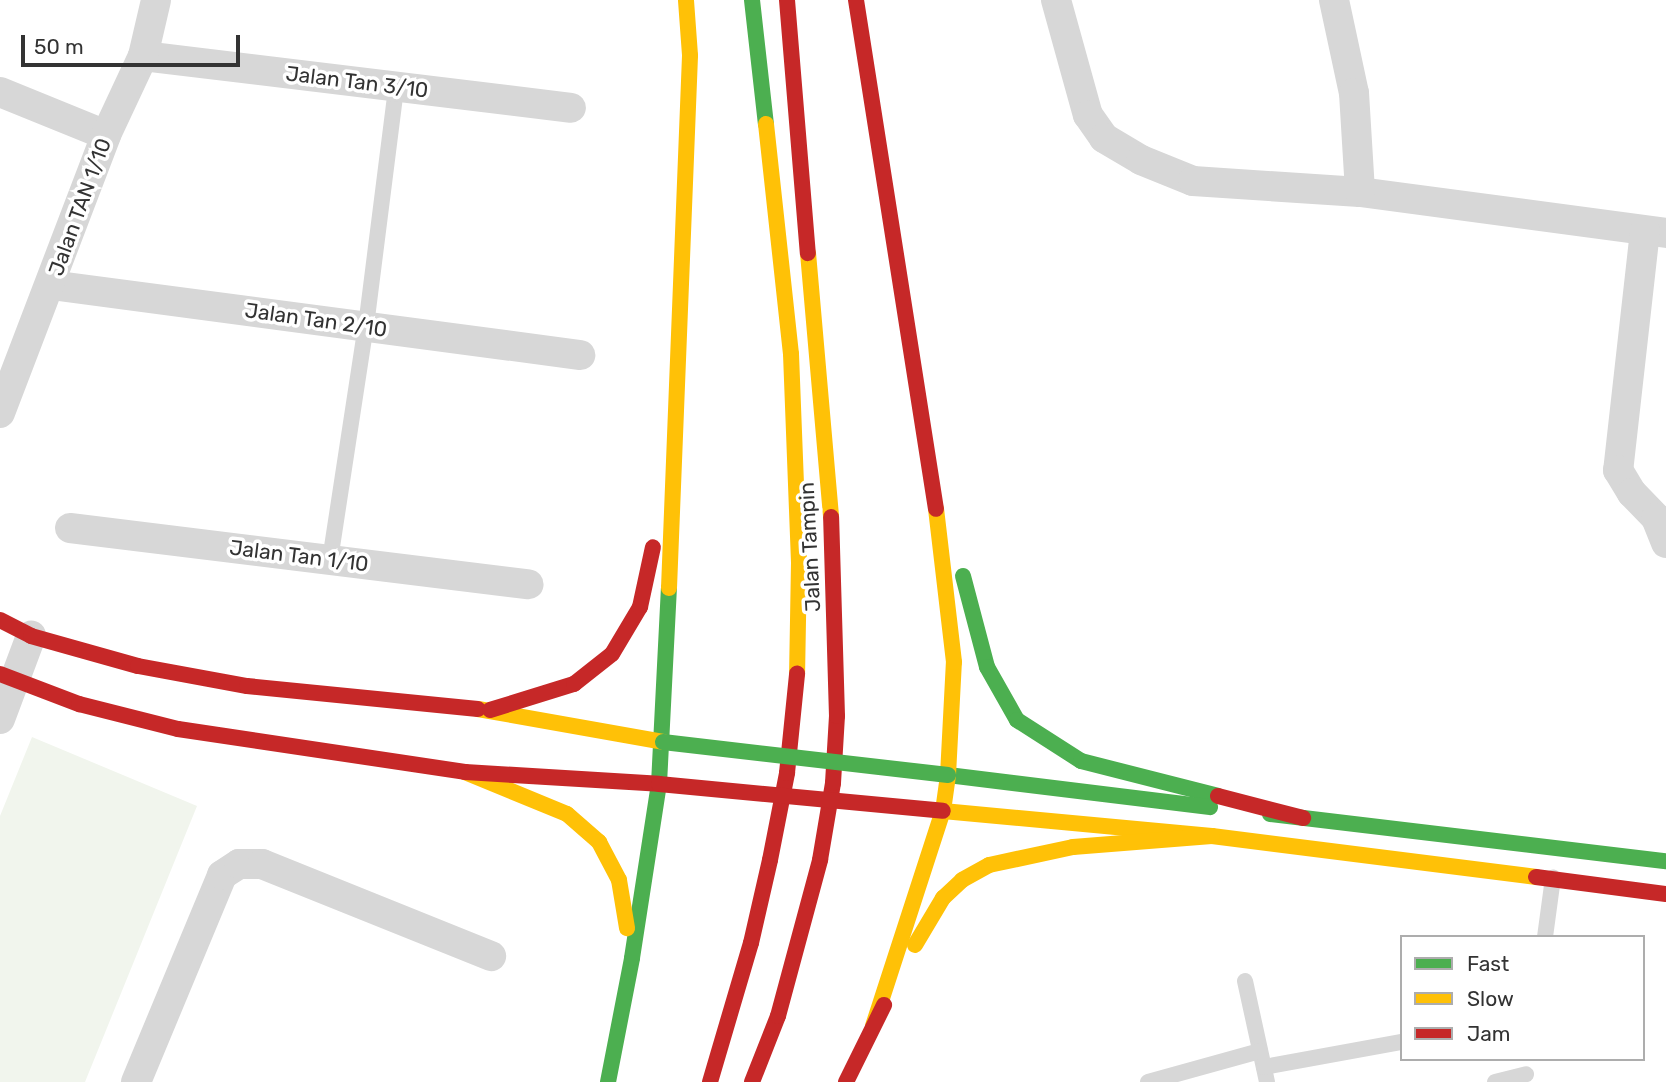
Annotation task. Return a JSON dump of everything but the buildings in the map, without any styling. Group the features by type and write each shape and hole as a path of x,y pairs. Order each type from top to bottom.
{"main road":[{"path":"608,1082 632,958 663,742 690,55 686,0"},
{"name":"Jalan Tampin","path":"710,1082 734,1005 765,884 787,773 796,705 799,563 791,354 752,0"},
{"name":"Jalan Tampin","path":"752,1082 778,1016 820,860 833,783 837,716 834,554 787,0"},
{"path":"856,0 929,453 954,662 948,775 943,811 873,1026"},
{"path":"490,710 574,684 612,654 640,607 677,430"},
{"path":"929,453 988,667 1017,720 1081,761 1303,818"},
{"path":"0,620 31,636 138,666 247,686 490,710 663,742 1666,862"},
{"path":"8,677 79,704 178,729 465,772 659,784 1212,836 1666,894"},
{"path":"465,772 567,814 599,842 619,880 632,958"},
{"path":"846,1082 926,924 943,898 971,875 989,865 1073,846 1212,836"}],"street":[{"name":"Jalan TAN 1/10","path":"0,413 106,135 143,56 156,0"},
{"path":"1056,0 1088,115 1104,138 1140,160 1193,181 1360,192 1655,232 1618,470 1632,493 1663,527"},
{"path":"1334,0 1354,93 1360,192"},
{"name":"Jalan Tan 3/10","path":"143,56 571,108"},
{"path":"0,92 106,135"},
{"name":"Jalan Tan 2/10","path":"51,285 580,355"},
{"name":"Jalan Tan 1/10","path":"70,528 529,583"},
{"path":"0,719 8,677 31,636"},
{"path":"144,1079 222,875 239,864 262,864 491,956"}],"lane":[{"path":"330,560 366,326 396,87"},
{"path":"1545,935 1559,849"},
{"path":"1245,981 1264,1067"},
{"path":"1148,1082 1264,1067 1400,1042"},
{"path":"1495,1082 1526,1072"}],"shaded area":[{"path":"32,737 197,806 85,1082 0,1082 0,816"}],"traffic: fast":[{"path":"752,0 766,124"},
{"path":"963,576 987,667 1017,720 1081,761 1218,796"},
{"path":"608,1082 632,958 659,784 669,588"},
{"path":"663,742 948,775"},
{"path":"948,775 1210,807"},
{"path":"1270,814 1666,861"}],"traffic: slow":[{"path":"669,588 690,55 686,0"},
{"path":"766,124 791,354 799,563 797,674"},
{"path":"808,253 831,517"},
{"path":"873,1026 943,811 948,775 954,662 936,509"},
{"path":"478,709 663,742"},
{"path":"465,772 567,814 599,842 619,880 627,928"},
{"path":"943,811 1212,836 1536,877"},
{"path":"915,945 943,898 962,880 989,865 1073,847 1212,836"}],"traffic: jam":[{"path":"787,0 808,253"},
{"path":"856,0 936,509"},
{"path":"752,1082 778,1016 820,860 833,783 837,716 831,517"},
{"path":"490,710 574,684 612,654 640,607 653,547"},
{"path":"0,620 31,636 138,666 247,686 478,709"},
{"path":"0,674 79,704 178,729 465,772 659,784"},
{"path":"710,1082 751,943 770,860 787,773 797,674"},
{"path":"659,784 943,811"},
{"path":"1218,796 1303,818"},
{"path":"1536,877 1666,894"},
{"path":"846,1082 884,1005"}]}
